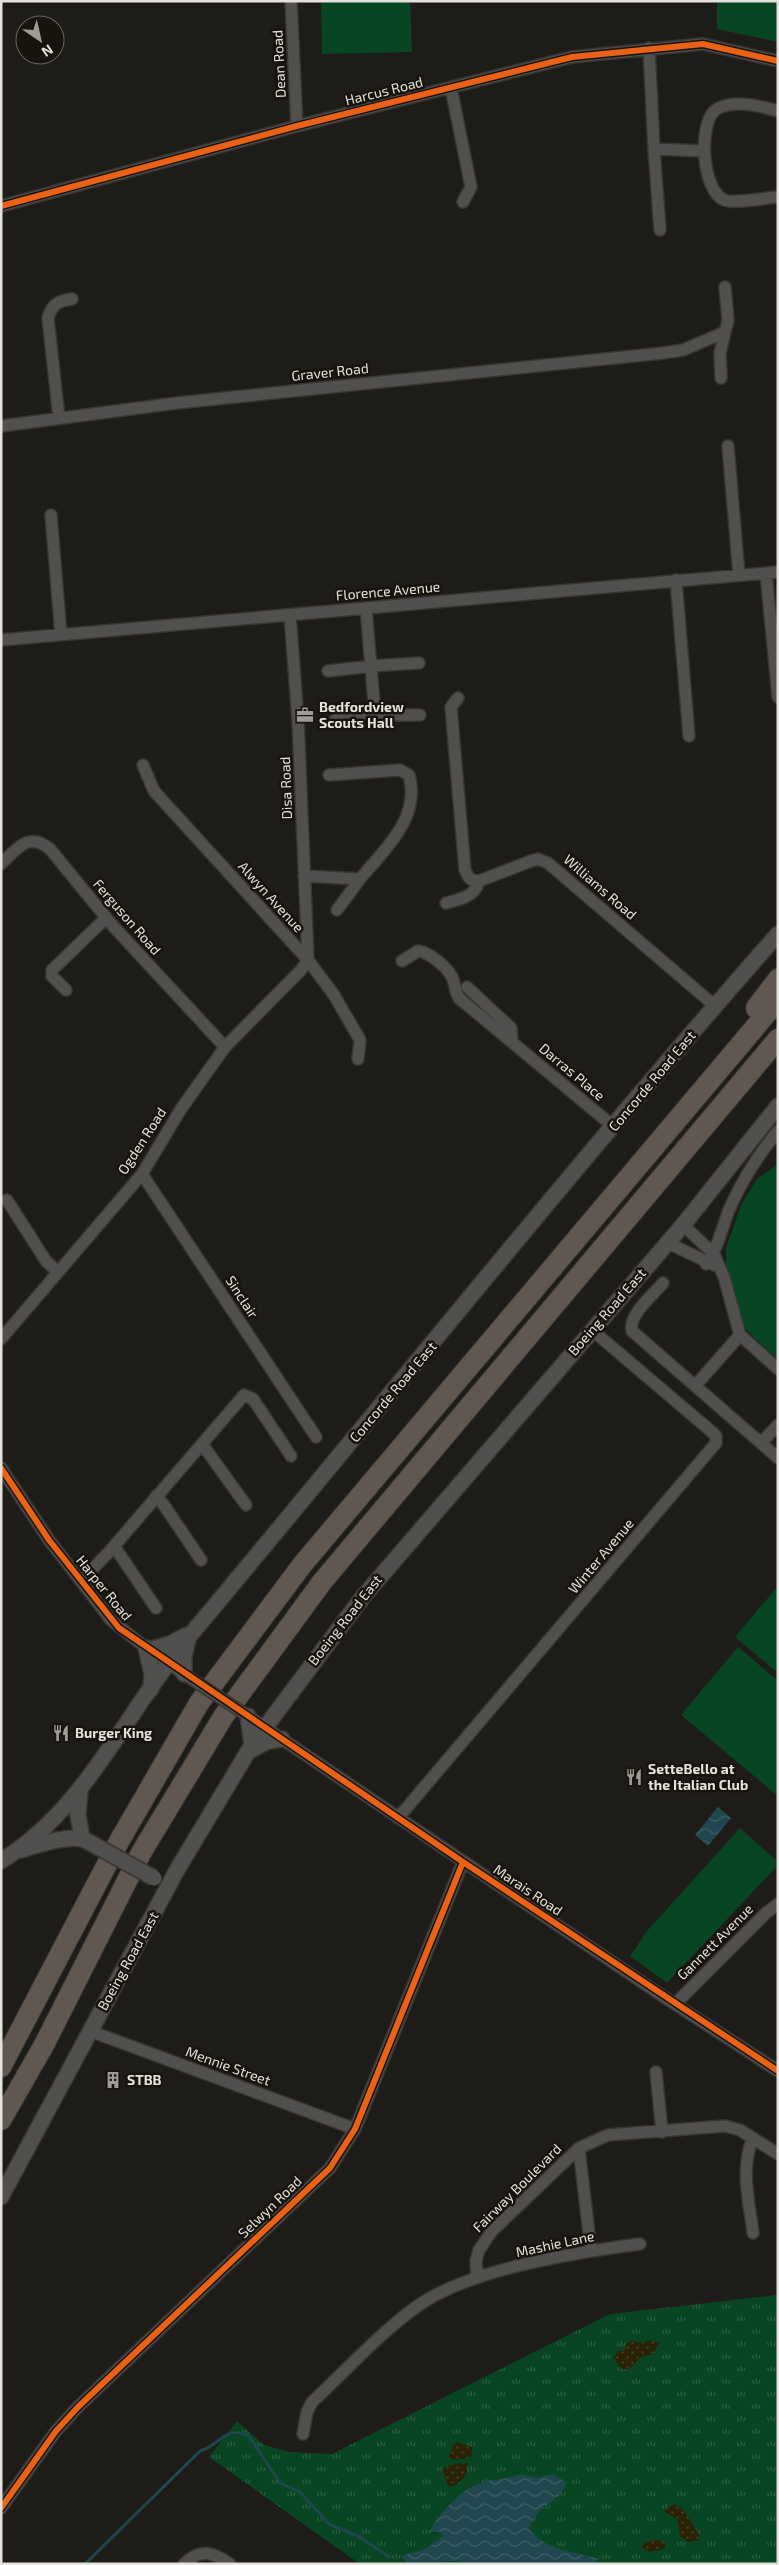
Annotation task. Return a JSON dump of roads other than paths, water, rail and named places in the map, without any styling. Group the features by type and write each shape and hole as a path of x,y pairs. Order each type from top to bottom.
{"highway":[{"path":"618,1189 778,979"},
{"path":"1,2067 116,1845 199,1703 302,1565 778,1000"},
{"path":"1,2120 44,2045 141,1854 224,1717 322,1582 778,1039"},
{"path":"676,1161 778,1055"},
{"path":"1,2060 19,2032"}],"main road":[{"name":"Concorde Road East","path":"15,1852 52,1820 80,1790 168,1663 192,1633 614,1126 778,934"},
{"name":"Boeing Road East","path":"1,2197 177,1870 250,1748 276,1711 362,1598 668,1243 778,1106"},
{"path":"192,1633 184,1656 185,1674 152,1687 152,1674 147,1649 170,1644 192,1633"},
{"path":"276,1711 248,1716 250,1748 282,1739"},
{"path":"80,1790 78,1815 85,1840"},
{"path":"1,1861 15,1852 49,1842 85,1840 155,1879"},
{"path":"155,1879 177,1870"},
{"path":"134,1950 157,1894 155,1879"}],"street":[{"name":"Dean Road","path":"291,1 297,126"},
{"name":"Harcus Road","path":"1,206 551,60 591,54 703,44 778,61"},
{"path":"649,48 660,230"},
{"path":"451,88 471,187 463,202"},
{"path":"778,111 751,105 732,105 716,110 708,120 703,151 712,187 718,196 729,201 778,197"},
{"path":"654,149 703,151"},
{"path":"721,378 720,353 728,320 725,287"},
{"path":"59,418 48,318 51,308 59,300 72,299"},
{"name":"Graver Road","path":"1,426 59,418 663,354 683,350 725,332"},
{"path":"728,446 739,575"},
{"path":"51,515 61,635"},
{"path":"772,572 778,696"},
{"name":"Florence Avenue","path":"1,640 772,572"},
{"path":"676,580 689,736"},
{"path":"366,608 375,715"},
{"name":"Disa Road","path":"290,615 298,720 308,960"},
{"path":"328,671 419,663"},
{"path":"446,903 468,897 477,889 478,881 471,880 465,870 451,707 458,698"},
{"path":"335,720 375,715 420,714"},
{"name":"Alwyn Avenue","path":"143,765 154,791 308,960 334,994 360,1040 358,1059"},
{"path":"330,775 400,770 409,775 411,795 408,816 398,834 337,910"},
{"name":"Ferguson Road","path":"1,864 28,842 34,840 42,843 106,918 225,1047"},
{"name":"Williams Road","path":"478,881 531,861 538,860 548,863 715,1006"},
{"path":"304,876 360,879"},
{"path":"66,990 52,976 52,970 106,918"},
{"name":"Darras Place","path":"402,961 418,951 431,956 453,978 455,992 460,999 614,1126"},
{"name":"Ogden Road","path":"2,1336 142,1174 181,1109 225,1047 301,970 308,960"},
{"path":"467,987 511,1028 512,1041"},
{"path":"706,1264 714,1254 730,1208 747,1175 778,1131"},
{"name":"Sinclair","path":"142,1174 316,1437"},
{"path":"6,1200 46,1261 58,1272"},
{"path":"683,1225 714,1254 724,1277 740,1334 778,1369"},
{"path":"668,1243 706,1264 718,1266"},
{"path":"662,1284 635,1315 631,1322 632,1331 778,1458"},
{"name":"Winter Avenue","path":"398,1818 716,1443 716,1436 712,1432 592,1330"},
{"path":"695,1386 740,1334"},
{"path":"81,1580 114,1546 242,1397 247,1395 253,1399 291,1456"},
{"path":"761,1444 778,1425"},
{"path":"202,1444 246,1506"},
{"name":"Harper Road","path":"1,1468 49,1540 118,1628 265,1728"},
{"path":"157,1495 201,1560"},
{"path":"114,1546 156,1608"},
{"name":"Marais Road","path":"265,1728 675,2004 778,2071"},
{"name":"Selwyn Road","path":"1,2508 56,2431 78,2407 330,2168 355,2130 463,1862"},
{"name":"Gannett Avenue","path":"675,2004 766,1913 778,1904"},
{"name":"Mennie Street","path":"90,2031 355,2130"},
{"path":"656,2072 662,2132"},
{"name":"Fairway Boulevard","path":"477,2277 476,2261 483,2241 579,2148 608,2135 725,2126 740,2130 778,2154"},
{"path":"753,2138 747,2153 745,2166 753,2233"},
{"path":"579,2148 591,2251"},
{"name":"Mashie Lane","path":"477,2277 591,2251 640,2244"},
{"path":"303,2434 307,2412 312,2402 407,2314 427,2300 477,2277"},
{"path":"184,2564 202,2552 209,2552 230,2564"}],"water":[{"path":"718,1807 731,1818 708,1846 695,1835"},
{"path":"519,2474 537,2478 553,2474 567,2483 563,2490 537,2514 529,2529 536,2537 552,2546 598,2559 595,2564 472,2564 457,2561 408,2564 401,2556 427,2548 443,2536 440,2532 430,2532 431,2528 448,2506 471,2487 479,2483"}],"waterway":[{"path":"85,2564 200,2451 213,2445 228,2434 234,2433 249,2436 280,2483 300,2492 329,2524 360,2537 389,2557"}],"place":[{"name":"Bedfordview Scouts Hall","path":"305,715"},
{"name":"Burger King","path":"61,1733"},
{"name":"SetteBello at the Italian Club","path":"634,1777"},
{"name":"STBB","path":"113,2080"}]}
